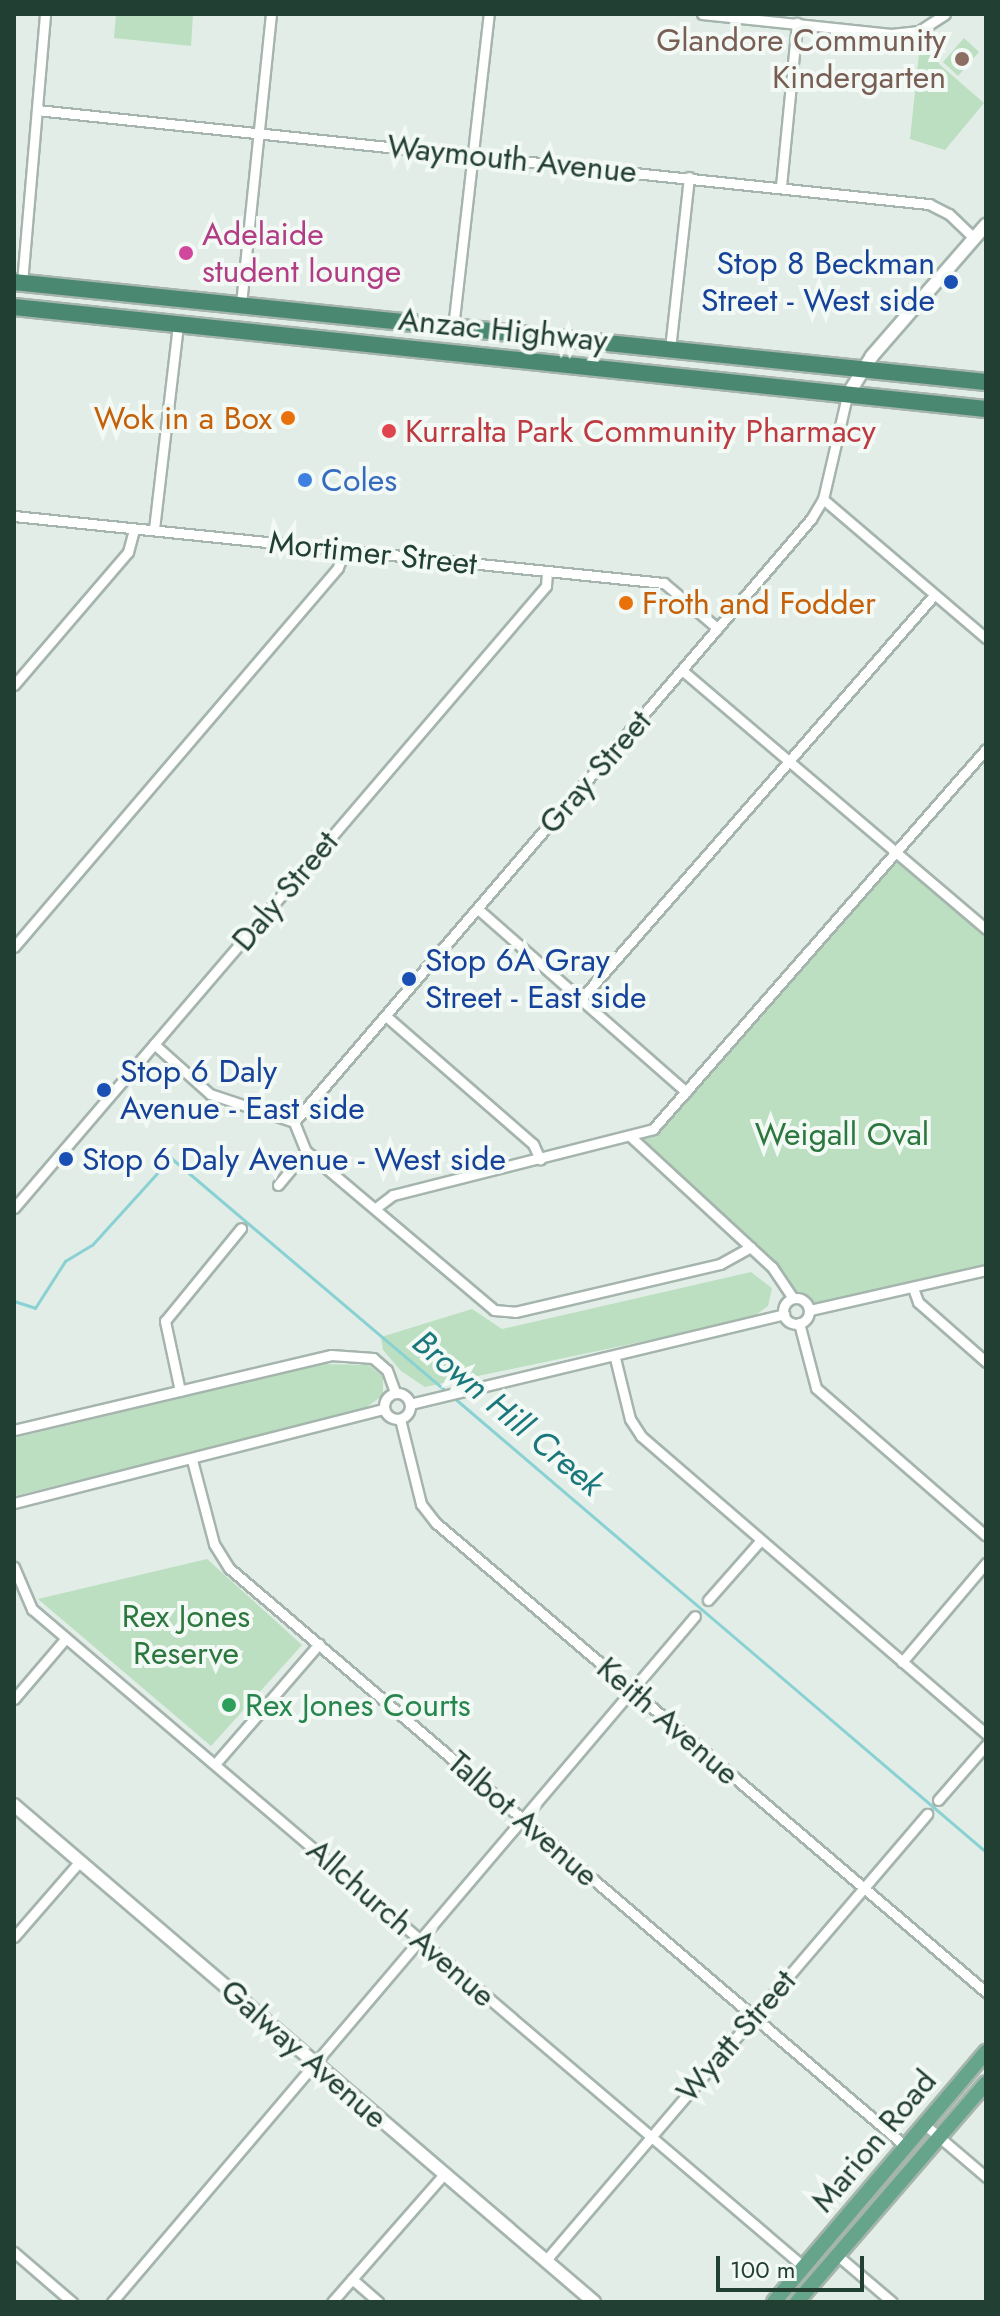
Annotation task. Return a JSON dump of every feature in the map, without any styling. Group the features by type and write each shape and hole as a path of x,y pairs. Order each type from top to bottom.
{"highway":[{"name":"Anzac Highway","path":"18,282 986,382"},
{"path":"114,318 116,293"},
{"name":"Anzac Highway","path":"14,307 986,409"},
{"path":"453,328 483,356"},
{"path":"589,342 587,354 603,368"},
{"path":"760,385 762,359"}],"main road":[{"name":"Marion Road","path":"774,2302 986,2052"},
{"name":"Marion Road","path":"797,2302 986,2083"}],"street":[{"path":"18,282 45,14"},
{"path":"241,304 271,14"},
{"path":"453,328 489,14"},
{"path":"702,14 891,34 919,31 945,14"},
{"path":"781,186 797,23"},
{"name":"Waymouth Avenue","path":"37,110 929,204 949,214 974,238"},
{"path":"670,349 689,177"},
{"path":"847,396 862,369 986,225"},
{"path":"154,529 178,325"},
{"name":"Gray Street","path":"294,1122 683,671 823,499 847,396"},
{"path":"823,499 986,638"},
{"name":"Mortimer Street","path":"14,516 664,583 717,628"},
{"path":"14,685 128,552 134,529"},
{"path":"14,947 338,567 345,550"},
{"name":"Daly Street","path":"14,1208 546,586 547,571"},
{"path":"582,998 934,595"},
{"path":"683,671 986,929"},
{"path":"377,1207 393,1195 643,1135 686,1092 986,749"},
{"path":"478,909 686,1092"},
{"path":"387,1017 533,1144 540,1159"},
{"path":"154,1044 210,1094 294,1122 306,1151 377,1207 477,1297 504,1313 720,1264 751,1247"},
{"path":"631,1137 751,1247 793,1298 803,1300 810,1310"},
{"path":"278,1185 306,1151"},
{"path":"180,1391 165,1321 241,1228"},
{"path":"799,1323 810,1310 986,1270"},
{"path":"913,1288 918,1302 986,1362"},
{"path":"784,1314 784,1305 793,1298"},
{"path":"14,1503 384,1409 400,1419 410,1404 615,1358 784,1314 799,1323 816,1388 986,1536"},
{"path":"14,1430 350,1354 381,1364 395,1392 410,1404"},
{"path":"615,1358 635,1430 986,1734"},
{"path":"384,1409 384,1400 395,1392"},
{"name":"Keith Avenue","path":"400,1419 428,1515 986,1992"},
{"name":"Talbot Avenue","path":"192,1460 220,1557 905,2146"},
{"path":"708,1600 760,1541"},
{"path":"902,1662 986,1563"},
{"name":"Allchurch Avenue","path":"14,1567 32,1609 804,2267"},
{"path":"112,2302 418,1938 695,1616"},
{"path":"14,1699 66,1638"},
{"path":"215,1764 319,1644"},
{"path":"938,1800 986,1745"},
{"name":"Galway Avenue","path":"14,1805 594,2302"},
{"name":"Wyatt Street","path":"546,2260 649,2135 927,1814"},
{"path":"14,1937 80,1861"},
{"path":"924,2124 986,2177"},
{"path":"332,2302 444,2174"},
{"path":"14,2252 72,2302"},
{"path":"837,2255 892,2302"},
{"path":"352,2279 378,2302"}],"green space":[{"path":"116,14 193,14 191,46 114,38"},
{"path":"964,38 979,52 958,76 943,62"},
{"path":"919,54 937,55 939,64 984,103 945,150 910,139"},
{"name":"Weigall Oval","path":"896,852 986,930 986,1270 810,1309 803,1300 793,1298 772,1267 631,1137 653,1129"},
{"path":"751,1272 772,1288 768,1306 750,1319 425,1387 401,1371 383,1350 381,1337 472,1309 502,1329"},
{"path":"323,1364 369,1365 383,1377 383,1395 360,1412 14,1496 14,1438"},
{"name":"Rex Jones Reserve","path":"207,1559 302,1645 211,1746 38,1599"}],"waterway":[{"name":"Brown Hill Creek","path":"14,1301 35,1308 65,1261 92,1245 171,1158 447,1392"},
{"name":"Brown Hill Creek","path":"453,1397 986,1852"}],"place":[{"name":"Glandore Community Kindergarten","path":"962,59"},
{"name":"Adelaide student lounge","path":"186,253"},
{"name":"Stop 8 Beckman Street - West side","path":"951,282"},
{"name":"Wok in a Box","path":"288,418"},
{"name":"Kurralta Park Community Pharmacy","path":"389,431"},
{"name":"Coles","path":"305,480"},
{"name":"Froth and Fodder","path":"626,603"},
{"name":"Stop 6A Gray Street - East side","path":"409,979"},
{"name":"Stop 6 Daly Avenue - East side","path":"104,1090"},
{"name":"Stop 6 Daly Avenue - West side","path":"66,1159"},
{"name":"Rex Jones Courts","path":"229,1705"}]}
